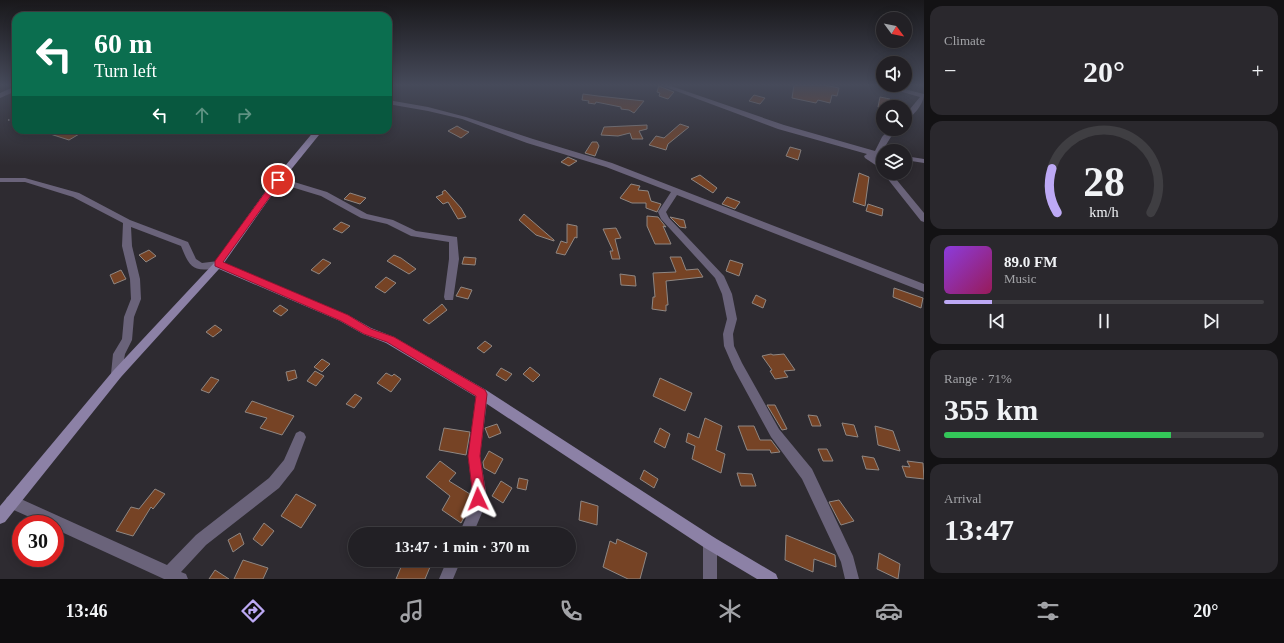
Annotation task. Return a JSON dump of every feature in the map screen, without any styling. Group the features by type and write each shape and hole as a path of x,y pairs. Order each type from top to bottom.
{"street":[{"path":"440,112 464,118 530,141 609,165 675,192 836,252 924,288"},
{"path":"742,112 876,156"},
{"path":"0,517 117,374 218,264 278,180 316,134"},
{"path":"912,159 924,162"},
{"path":"0,180 25,180 76,195 127,222 185,244 192,261 201,267 218,264 344,318 367,331 390,340 482,394 710,542 771,579"},
{"path":"278,180 324,194 364,216 390,222 414,234 454,239 454,259 449,297"},
{"path":"893,180 924,219"},
{"path":"675,192 662,212 673,228 719,276 727,294 732,319 728,334 729,346 738,366 775,433 807,474 848,561 852,579"},
{"path":"117,374 119,354 126,340 129,317 136,300 135,279 133,276 127,246 127,222"},
{"path":"469,527 477,508 479,491 474,456 482,394"},
{"path":"12,502 176,576 201,540 274,483 289,464 300,437"},
{"path":"710,542 710,579"},
{"path":"446,579 451,567"}],"building":[{"path":"680,124 689,127 668,144 666,150 649,145 656,136 664,138"},
{"path":"647,125 647,129 639,131 643,139 632,139 630,133 618,136 601,135 604,127"},
{"path":"457,126 469,132 461,138 448,131"},
{"path":"50,134 79,134 69,140"},
{"path":"592,142 597,142 599,146 595,156 585,153"},
{"path":"790,147 801,150 798,160 786,156"},
{"path":"568,157 577,161 569,166 561,162"},
{"path":"859,173 869,177 865,206 853,202"},
{"path":"700,175 717,188 713,193 691,179"},
{"path":"631,184 640,186 638,190 648,191 651,201 661,204 657,212 646,208 646,203 632,203 620,198"},
{"path":"445,190 461,208 466,217 458,219 448,202 443,204 436,197 443,194 442,192"},
{"path":"350,193 366,198 360,204 344,199"},
{"path":"727,197 740,202 735,209 722,204"},
{"path":"868,204 883,209 882,216 866,211"},
{"path":"524,214 554,241 536,235 519,220"},
{"path":"647,216 658,217 666,227 663,226 671,244 655,244 647,226"},
{"path":"670,217 684,220 686,228 680,227"},
{"path":"341,222 350,226 342,233 333,229"},
{"path":"567,224 577,226 577,238 575,237 565,255 556,253 561,241 567,243"},
{"path":"616,228 621,238 615,239 620,259 612,259 610,251 613,251 603,229"},
{"path":"149,250 156,256 146,262 139,255"},
{"path":"394,255 401,258 416,269 409,274 387,261"},
{"path":"464,257 476,258 475,265 462,264"},
{"path":"670,257 681,257 686,270 698,269 703,277 666,281 668,305 666,305 666,311 652,309 653,297 655,297 653,273 676,272"},
{"path":"323,259 331,263 319,274 311,270"},
{"path":"730,260 743,264 739,276 726,271"},
{"path":"121,270 126,279 114,284 110,275"},
{"path":"620,274 635,276 636,286 621,285"},
{"path":"386,277 396,283 385,293 375,287"},
{"path":"461,287 472,290 468,299 456,296"},
{"path":"894,288 923,298 921,308 893,297"},
{"path":"756,295 766,300 763,308 752,303"},
{"path":"442,304 447,310 429,324 423,320"},
{"path":"280,305 288,310 281,316 273,311"},
{"path":"215,325 222,330 213,337 206,332"},
{"path":"485,341 492,346 484,353 477,348"},
{"path":"784,354 795,370 784,371 788,377 775,379 770,371 772,370 762,356"},
{"path":"322,359 330,364 322,372 314,367"},
{"path":"530,367 540,375 533,382 523,374"},
{"path":"501,368 512,374 506,381 496,375"},
{"path":"295,370 297,378 288,381 286,372"},
{"path":"315,371 324,376 316,386 307,381"},
{"path":"386,373 392,376 394,374 401,379 391,392 377,383"},
{"path":"211,377 219,380 209,393 201,390"},
{"path":"660,378 692,393 685,411 653,396"},
{"path":"355,394 362,398 354,408 346,404"},
{"path":"252,401 294,416 282,435 260,428 267,418 245,412"},
{"path":"767,405 775,405 787,429 782,430"},
{"path":"808,415 817,416 821,426 812,426"},
{"path":"705,418 722,426 716,450 725,454 721,473 692,459 695,446 686,442 688,433 699,438"},
{"path":"842,423 854,425 858,437 846,435"},
{"path":"497,424 501,433 489,438 485,428"},
{"path":"738,426 754,426 760,440 771,440 780,452 771,453 770,450 747,450"},
{"path":"875,426 893,431 900,451 878,445"},
{"path":"444,428 470,432 466,455 439,450"},
{"path":"660,428 670,434 665,448 654,442"},
{"path":"818,449 827,449 833,461 823,461"},
{"path":"489,451 503,459 495,474 484,468 483,462"},
{"path":"862,456 874,458 879,470 866,469"},
{"path":"440,461 456,473 449,481 470,494 469,508 461,523 442,510 450,496 426,477"},
{"path":"907,461 923,463 924,479 906,477 902,466 910,467"},
{"path":"644,470 658,479 654,488 640,479"},
{"path":"737,473 752,474 756,486 741,486"},
{"path":"519,478 528,480 526,490 517,488"},
{"path":"501,481 512,488 503,503 492,496"},
{"path":"155,489 165,494 153,509 151,507 133,536 116,531 131,507 139,509"},
{"path":"296,494 316,505 301,528 281,516"},
{"path":"839,500 854,521 841,525 829,502"},
{"path":"581,501 598,506 597,525 579,520"},
{"path":"264,523 274,531 262,546 253,539"},
{"path":"240,533 244,544 233,552 228,540"},
{"path":"786,535 835,555 836,567 814,559 813,572 785,560"},
{"path":"617,539 647,553 640,579 628,579 603,567 610,541 616,544"},
{"path":"879,553 900,564 898,579 877,569"},
{"path":"243,560 268,568 263,579 234,579"},
{"path":"401,567 430,567 425,579 396,579"},
{"path":"215,570 229,579 209,579"}],"route":[{"path":"278,180 218,264 257,279 344,318 367,331 390,340 482,394 474,456 479,491 478,499"}]}
